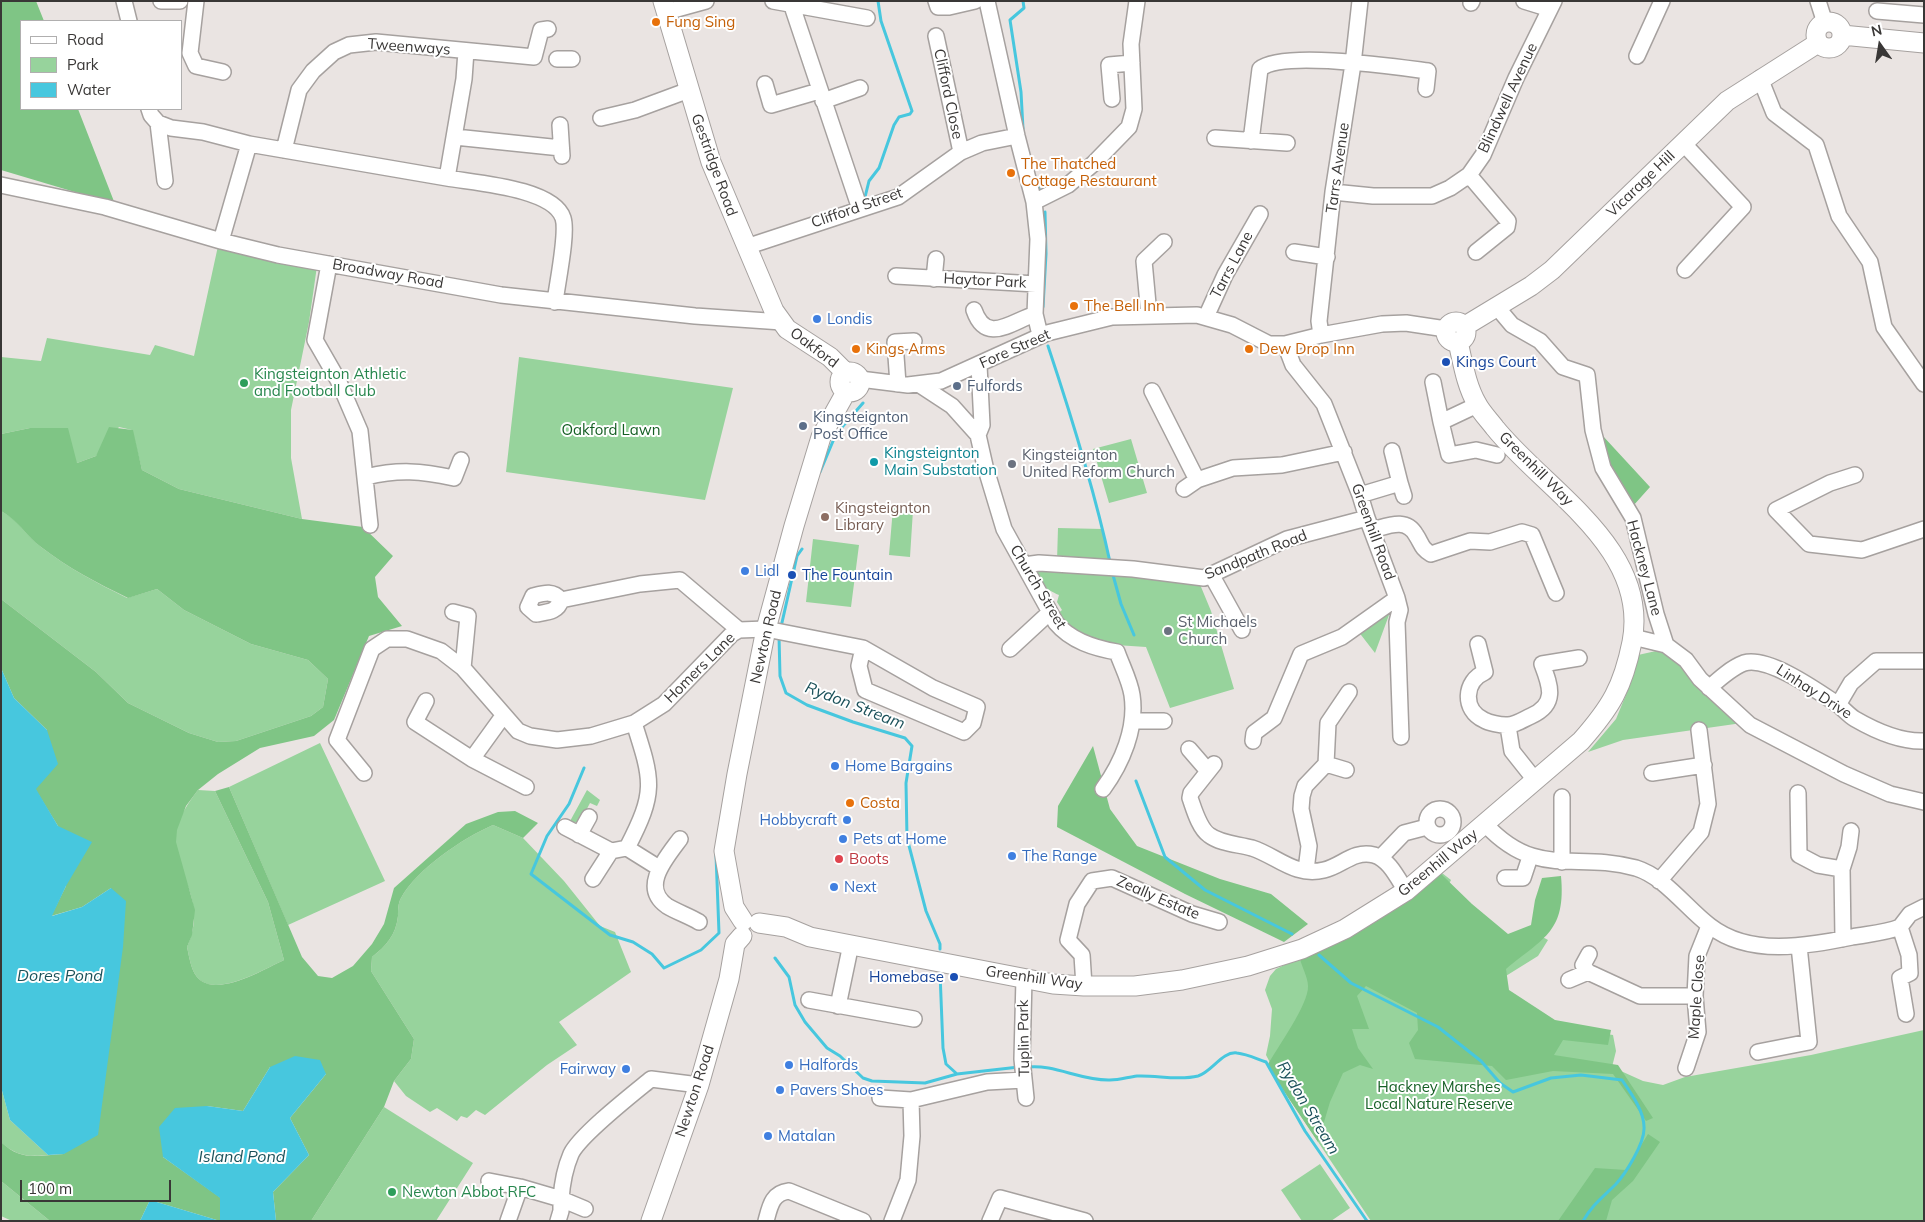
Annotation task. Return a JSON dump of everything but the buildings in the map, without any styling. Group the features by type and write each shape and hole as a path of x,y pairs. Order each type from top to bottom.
{"main road":[{"name":"Gestridge Road","path":"664,7 711,162 746,247 774,310 782,322"},
{"path":"1825,23 1836,25 1842,35 1839,43 1833,48 1825,48 1818,43 1817,31 1825,23"},
{"path":"1842,35 1924,43"},
{"name":"Vicarage Hill","path":"1456,333 1496,306 1532,286 1552,270 1683,142 1727,102 1760,78 1818,43"},
{"name":"Oakford","path":"782,322 787,329 830,357 853,376"},
{"name":"Greenhill Way","path":"751,929 774,938 810,937 1024,978 1084,986 1135,986 1182,980 1248,966 1302,949 1338,933 1406,891 1581,741 1606,713 1620,687 1628,665 1633,637 1635,614 1632,594 1619,560 1586,520 1532,469 1477,404 1468,383 1456,333"},
{"name":"Newton Road","path":"651,1221 699,1085 734,960 745,953 751,929 732,892 725,863 725,836 777,631 820,442 846,392 841,387 840,381 853,376"}],"street":[{"path":"161,1 180,1"},
{"path":"196,1 190,53 196,66 223,72"},
{"path":"664,7 706,1"},
{"path":"773,1 838,7 867,18"},
{"path":"936,1 938,7 949,7 975,1"},
{"path":"987,1 1017,136 1034,202 1038,239 1035,314 1040,335"},
{"path":"1034,202 1068,185 1099,158 1129,127 1134,109 1130,44 1137,1"},
{"name":"Tarrs Avenue","path":"1321,335 1319,321 1333,192 1353,64 1360,1"},
{"path":"1524,1 1552,5"},
{"path":"1637,56 1662,1"},
{"path":"1818,1 1825,23"},
{"path":"126,3 129,20"},
{"path":"791,3 860,209"},
{"name":"Blindwell Avenue","path":"1333,192 1373,196 1432,196 1450,188 1469,175 1483,156 1516,78 1552,5"},
{"path":"1877,11 1924,15"},
{"name":"Tweenways","path":"284,150 299,90 313,71 334,52 349,45 376,42 553,58 541,30 548,29"},
{"name":"Clifford Close","path":"936,36 960,152"},
{"path":"447,178 455,137 466,50"},
{"path":"1251,141 1260,69 1264,65 1283,60 1353,64 1428,72 1426,89"},
{"path":"1112,99 1109,65 1132,63"},
{"path":"1760,78 1774,113 1816,145 1839,216 1870,262 1884,326 1924,384"},
{"path":"765,84 771,105 860,88"},
{"path":"601,118 635,110 689,90"},
{"path":"150,110 151,115 158,123 171,128 203,132 249,144 447,178 544,197 557,207 564,218 555,302"},
{"path":"158,123 165,180"},
{"path":"455,137 561,153 560,125"},
{"name":"Clifford Street","path":"746,247 904,194 960,152 982,143 1017,136"},
{"path":"1215,138 1287,143"},
{"path":"1683,142 1743,207 1685,270"},
{"path":"221,241 249,144"},
{"path":"1469,175 1508,221 1507,227 1476,252"},
{"name":"Broadway Road","path":"1,185 104,207 221,241 278,255 501,295 745,321 782,322"},
{"name":"Tarrs Lane","path":"1206,317 1225,275 1260,214"},
{"path":"1156,315 1144,261 1164,242"},
{"path":"1294,252 1327,257"},
{"name":"Haytor Park","path":"934,279 936,259"},
{"path":"329,264 316,340 352,408 360,430 370,525"},
{"name":"Haytor Park","path":"896,276 1036,284"},
{"name":"Hackney Lane","path":"1496,306 1512,325 1540,341 1563,367 1587,375 1593,430 1603,468 1633,518 1656,614 1666,645"},
{"path":"974,310 978,323 989,330 997,330 1035,314"},
{"name":"Fore Street","path":"853,376 898,384 920,385 956,376 1040,335 1112,317 1197,315 1232,325 1269,344 1285,344"},
{"path":"1285,344 1321,335 1382,324 1406,323 1456,333"},
{"path":"898,384 896,342 914,341"},
{"name":"Greenhill Road","path":"1285,344 1293,365 1324,404 1344,452 1397,598 1400,610 1397,622 1401,737"},
{"name":"Church Street","path":"978,435 982,425 979,365"},
{"path":"1433,382 1449,456 1476,450 1497,455"},
{"name":"Church Street","path":"920,385 952,406 978,435 999,515 1024,565 1042,595 1049,613 1065,634 1090,646 1117,652 1132,695 1133,721 1122,758 1103,789"},
{"path":"1152,391 1190,485 1233,468 1282,465 1344,452"},
{"path":"1442,422 1477,404"},
{"path":"1360,495 1402,489 1392,451"},
{"path":"366,477 391,471 419,471 454,478 461,460"},
{"path":"1855,475 1830,483 1776,510 1809,544 1862,550 1924,529"},
{"name":"Sandpath Road","path":"1024,565 1038,563 1133,570 1198,578 1212,576 1287,539 1369,524 1397,523 1406,525 1416,534 1422,548 1431,554 1470,540 1490,542 1522,532 1532,535 1556,593"},
{"path":"1212,576 1242,630"},
{"path":"561,600 640,584 680,580 739,630"},
{"path":"1253,740 1254,733 1274,718 1301,654 1342,637 1397,598"},
{"path":"453,612 468,616 463,668"},
{"path":"1010,649 1049,613"},
{"name":"Homers Lane","path":"364,773 336,740 372,649 387,639 407,639 441,651 463,668 518,731 530,736 557,740 591,736 634,723 664,704 732,634 739,630 777,631 863,648 933,688 977,707 973,723 964,732 865,690 858,666 863,648"},
{"name":"Hackney Lane","path":"1633,637 1666,645 1686,660 1709,688 1750,725 1805,755 1890,794 1924,802"},
{"path":"1478,644 1485,672 1478,675 1468,689 1469,703 1474,712 1483,720 1508,726 1539,712 1550,696 1551,689 1542,664 1579,658"},
{"path":"1838,705 1852,683 1876,661 1924,661"},
{"name":"Linhay Drive","path":"1709,688 1744,663 1760,662 1776,666 1838,705 1854,718 1882,732 1913,741 1924,741"},
{"path":"1306,870 1309,846 1301,809 1302,796 1305,786 1326,764 1328,723 1349,692"},
{"path":"426,701 415,722 472,759 526,787"},
{"path":"472,759 503,716"},
{"path":"1133,721 1164,721"},
{"path":"627,848 642,820 650,792 648,767 634,723"},
{"path":"1508,726 1512,751 1535,780"},
{"path":"1659,881 1701,832 1708,804 1698,730"},
{"path":"1189,749 1211,768 1191,793 1190,798 1204,829 1217,839 1251,848 1290,868 1306,870 1324,870 1353,856 1372,854 1381,857 1406,891"},
{"path":"1326,764 1346,770"},
{"path":"1652,773 1704,765"},
{"path":"1798,793 1799,855 1818,865 1842,868"},
{"path":"1562,862 1567,806"},
{"path":"579,835 589,817"},
{"path":"1485,824 1497,837 1530,857 1562,862 1608,864 1637,868 1659,881 1709,926 1721,933 1755,945 1800,946 1900,927 1910,914 1924,907"},
{"path":"565,827 611,851 627,848 659,868"},
{"path":"1381,857 1404,833 1428,827"},
{"path":"1843,939 1842,868 1849,847 1850,831"},
{"path":"680,839 659,868 654,890 658,898 669,907 699,922"},
{"path":"593,880 611,851"},
{"path":"1505,878 1525,885 1530,857"},
{"name":"Zeally Estate","path":"1084,986 1082,955 1068,940 1077,904 1092,881 1112,878 1185,912 1219,922"},
{"name":"Maple Close","path":"1686,1068 1698,1032 1695,996 1697,956 1709,926"},
{"path":"1900,927 1909,955 1910,973 1900,978 1906,1014"},
{"path":"838,1006 851,944"},
{"path":"1758,1052 1809,1042 1800,946"},
{"path":"1589,954 1583,965 1588,972 1640,996 1695,996"},
{"path":"1569,980 1588,972"},
{"name":"Tuplin Park","path":"1024,978 1022,1059 1026,1098"},
{"path":"809,1000 914,1019"},
{"path":"558,1221 561,1211 562,1186 572,1152 603,1120 652,1079 699,1085"},
{"path":"880,1098 911,1100 987,1082 1024,1080"},
{"path":"892,1221 908,1180 912,1136 911,1100"},
{"path":"488,1182 520,1187 585,1209"},
{"path":"508,1221 520,1187"},
{"path":"766,1221 773,1198 780,1192 789,1191 863,1221"},
{"path":"990,1221 1000,1198 1085,1221"}],"green space":[{"path":"1,1 36,1 44,20 20,20 20,110 78,110 115,204 1,170"},
{"path":"218,246 317,266 309,322 291,410 291,458 302,519 179,489 142,470 132,430 119,427 96,456 77,463 30,428 1,434 1,357 41,361 47,338 150,355 155,345 194,356"},
{"name":"Oakford Lawn","path":"519,357 733,388 705,500 506,472"},
{"path":"109,427 133,430 142,470 179,489 302,519 363,527 393,556 375,577 378,597 402,626 369,636 334,720 314,736 260,748 218,774 198,790 186,806 177,830 176,842 195,910 192,935 187,947 192,967 197,977 205,983 216,985 228,984 253,975 284,960 268,902 215,791 229,787 302,957 318,976 332,978 353,966 372,944 384,924 394,888 466,824 498,812 515,811 538,823 523,838 493,825 468,838 429,866 408,887 401,898 397,923 393,934 382,949 372,957 371,971 414,1039 411,1059 394,1081 384,1107 311,1221 276,1221 273,1192 309,1155 290,1118 326,1074 270,1067 243,1111 207,1106 163,1157 221,1198 220,1221 150,1200 140,1221 50,1221 1,1181 1,1142 23,1155 64,1154 111,888 82,907 51,916 66,886 58,826 35,789 47,730 14,698 1,668 1,599 96,672 128,703 189,733 218,742 236,741 311,716 323,707 328,679 308,660 251,644 184,610 157,589 128,598 105,587 51,555 1,511 1,434 30,428 68,428 77,463 96,456"},
{"path":"1602,435 1650,487 1633,506 1610,468"},
{"path":"1131,439 1147,493 1109,503 1093,449"},
{"path":"893,508 913,510 910,557 889,555"},
{"path":"1,511 12,518 36,543 51,555 83,575 127,598 157,589 184,610 251,644 308,660 328,679 323,707 311,716 236,741 218,742 189,733 128,703 96,672 1,599"},
{"path":"1058,528 1103,529 1110,565 1057,561"},
{"path":"813,539 859,545 851,607 806,602"},
{"path":"1038,569 1131,575 1199,582 1211,611 1234,689 1170,708 1146,647 1116,645 1077,634 1057,614 1062,610 1057,602 1059,595 1042,584 1035,572"},
{"path":"1388,611 1389,615 1375,653 1358,631"},
{"path":"1656,651 1679,662 1690,671 1742,723 1623,740 1588,752 1616,719 1630,685 1638,655"},
{"path":"320,743 385,881 288,925 229,787"},
{"path":"1093,746 1110,809 1137,846 1220,879 1271,894 1308,924 1284,942 1185,894 1057,827 1058,806"},
{"path":"198,790 215,791 268,902 284,960 227,984 215,985 205,983 197,977 192,967 187,947 193,929 194,914 192,899 178,860 176,831 182,815"},
{"path":"587,790 600,800 597,806 590,803 580,822 569,823"},
{"path":"493,825 523,838 564,881 600,926 615,932 631,972 559,1022 577,1045 547,1065 485,1115 476,1110 467,1118 461,1116 457,1121 437,1108 430,1112 406,1096 394,1081 411,1059 414,1039 371,971 372,957 382,949 393,934 397,923 400,900 418,876 455,846"},
{"name":"Hackney Marshes Local Nature Reserve","path":"1442,873 1451,880 1448,886 1507,935 1539,935 1548,940 1538,956 1501,979 1500,986 1564,1027 1613,1035 1616,1051 1612,1067 1643,1081 1663,1085 1685,1077 1811,1055 1924,1030 1924,1221 1371,1221 1288,1097 1266,1055 1270,1036 1272,1009 1265,990 1270,976 1276,969 1375,922 1396,910"},
{"path":"1441,874 1472,904 1508,934 1531,925 1535,900 1542,878 1561,876 1562,894 1556,921 1542,940 1506,969 1509,990 1555,1020 1611,1030 1608,1045 1563,1040 1554,1055 1618,1065 1653,1118 1646,1121 1613,1074 1553,1071 1506,1080 1492,1066 1415,1059 1409,1043 1418,1030 1417,1013 1366,986 1357,996 1369,1029 1352,1029 1358,1048 1373,1069 1360,1065 1343,1073 1330,1102 1318,1142 1267,1066 1292,1026 1307,994 1308,983 1300,959 1375,922"},
{"path":"1,1087 10,1120 48,1155 34,1156 17,1153 1,1142"},
{"name":"Newton Abbot RFC","path":"384,1107 473,1163 436,1221 311,1221"},
{"path":"1648,1134 1660,1142 1633,1181 1612,1200 1606,1221 1558,1221 1595,1168 1626,1170"},
{"path":"1320,1164 1350,1208 1331,1221 1302,1221 1281,1190"},
{"path":"1,1181 50,1221 12,1221 1,1216"}],"water":[{"name":"Dores Pond","path":"1,668 14,698 47,730 58,764 36,789 58,826 92,842 66,886 52,916 82,907 111,888 126,901 123,947 98,1135 64,1154 48,1155 10,1120 1,1087"},
{"name":"Island Pond","path":"295,1056 320,1060 326,1074 290,1118 309,1155 273,1192 276,1221 220,1221 220,1198 163,1157 159,1127 175,1108 207,1106 243,1111 270,1067"},
{"path":"150,1200 220,1221 140,1221"}],"waterway":[{"path":"865,197 869,181 879,168 894,125 899,117 910,114 912,111 881,21 878,1"},
{"path":"1023,1 1024,8 1010,20 1021,92 1023,129"},
{"path":"1035,178 1041,194"},
{"path":"1043,307 1046,254 1045,212"},
{"path":"1048,346 1082,453 1110,562"},
{"path":"820,472 836,434 863,403"},
{"name":"Rydon Stream","path":"781,627 797,556 802,549"},
{"path":"1113,575 1121,604 1134,635"},
{"name":"Rydon Stream","path":"779,636 780,676 786,693 807,705 905,738 912,746 906,783 907,838 926,911 940,944 940,949"},
{"path":"584,768 569,804 547,836 531,874 610,935 633,942 652,954 664,968 701,950 719,933 716,855"},
{"path":"1136,781 1165,857 1205,890 1292,934"},
{"path":"1319,955 1351,983 1438,1027 1481,1061 1500,1083 1513,1092 1551,1078 1581,1075 1622,1080 1640,1109 1644,1123 1643,1135 1638,1150 1625,1173 1594,1205 1583,1221"},
{"path":"775,958 789,977 795,1005 805,1022 827,1048 840,1056 863,1078 872,1081 925,1083 957,1074"},
{"name":"Rydon Stream","path":"940,973 943,1048 946,1064 957,1074 1019,1067"},
{"name":"Rydon Stream","path":"1028,1067 1048,1068 1100,1080 1117,1080 1137,1076 1183,1078 1198,1076 1232,1053 1244,1054 1266,1062 1305,1131 1367,1221"}],"place":[{"name":"Fung Sing","path":"656,22"},
{"name":"The Thatched Cottage Restaurant","path":"1011,173"},
{"name":"The Bell Inn","path":"1074,306"},
{"name":"Londis","path":"817,319"},
{"name":"Kings Arms","path":"856,349"},
{"name":"Dew Drop Inn","path":"1249,349"},
{"name":"Kings Court","path":"1446,362"},
{"name":"Kingsteignton Athletic and Football Club","path":"244,383"},
{"name":"Fulfords","path":"957,386"},
{"name":"Kingsteignton Post Office","path":"803,426"},
{"name":"Kingsteignton Main Substation","path":"874,462"},
{"name":"Kingsteignton United Reform Church","path":"1012,464"},
{"name":"Kingsteignton Library","path":"825,517"},
{"name":"Lidl","path":"745,571"},
{"name":"The Fountain","path":"792,575"},
{"name":"St Michaels Church","path":"1168,631"},
{"name":"Home Bargains","path":"835,766"},
{"name":"Costa","path":"850,803"},
{"name":"Hobbycraft","path":"847,820"},
{"name":"Pets at Home","path":"843,839"},
{"name":"The Range","path":"1012,856"},
{"name":"Boots","path":"839,859"},
{"name":"Next","path":"834,887"},
{"name":"Homebase","path":"954,977"},
{"name":"Halfords","path":"789,1065"},
{"name":"Fairway","path":"626,1069"},
{"name":"Pavers Shoes","path":"780,1090"},
{"name":"Matalan","path":"768,1136"},
{"name":"Newton Abbot RFC","path":"392,1192"}]}
